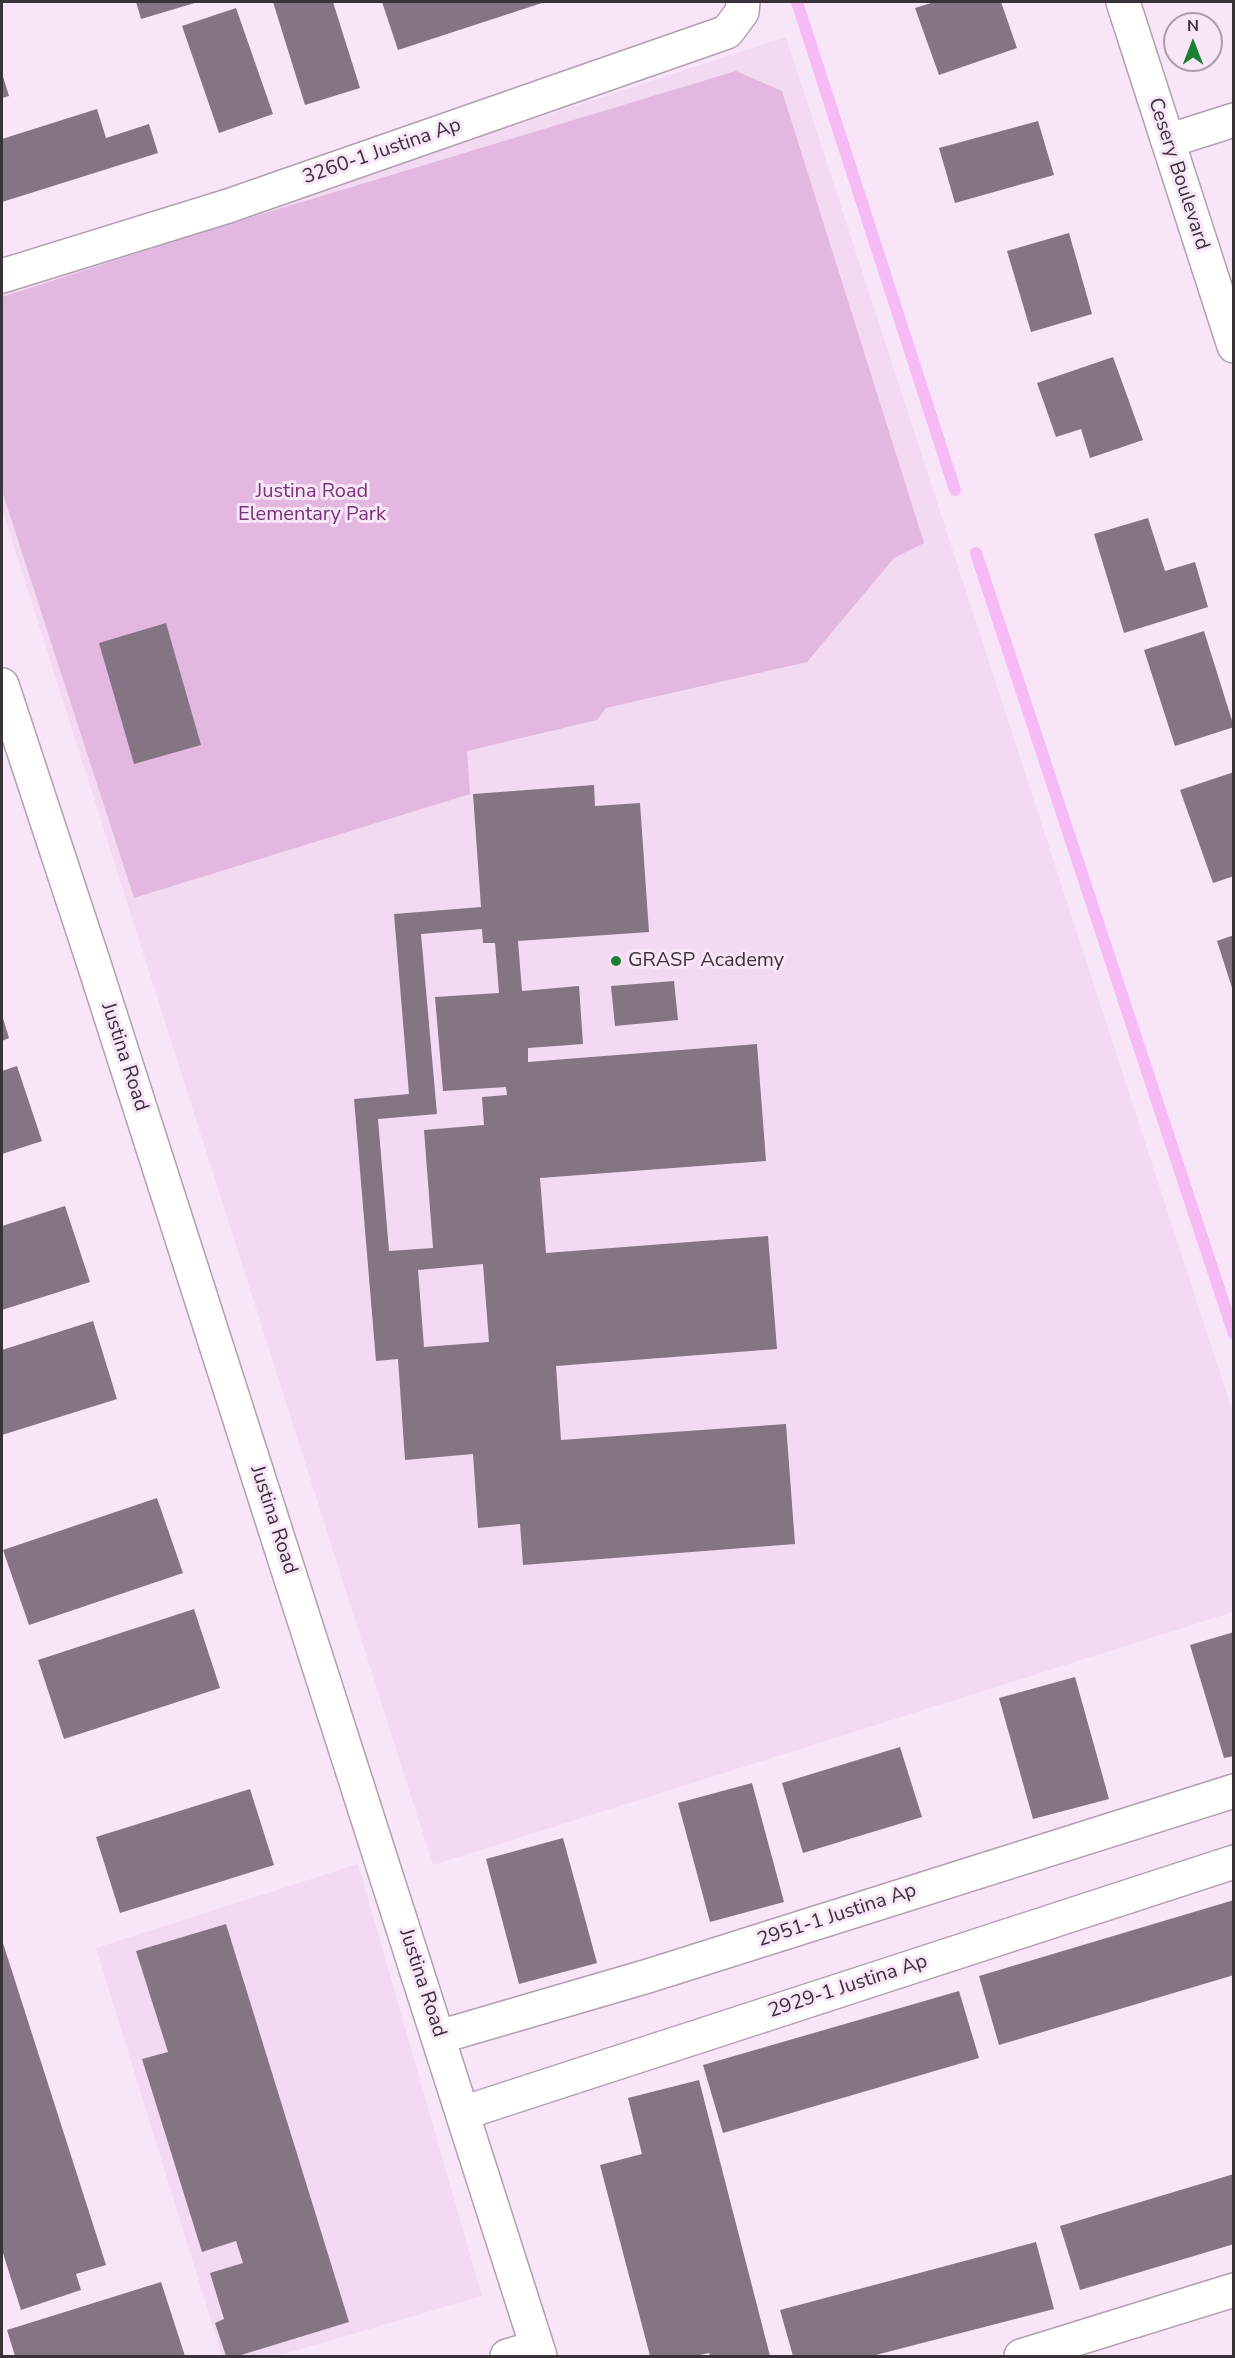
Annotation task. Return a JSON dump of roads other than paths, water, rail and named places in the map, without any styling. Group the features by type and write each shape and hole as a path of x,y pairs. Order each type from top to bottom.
{"street":[{"name":"3260-1 Justina Ap","path":"2,276 228,206 727,32 742,12 743,2"},
{"name":"Cesery Boulevard","path":"1123,2 1233,346"},
{"path":"1168,141 1233,120"},
{"name":"Justina Road","path":"2,685 539,2352"},
{"name":"2951-1 Justina Ap","path":"439,2037 659,1972 1233,1791"},
{"name":"2929-1 Justina Ap","path":"463,2113 1233,1862"},
{"path":"1021,2356 1072,2349 1233,2290"},
{"path":"507,2356 539,2352"}],"waterway":[{"path":"797,2 955,490"},
{"path":"976,553 1234,1334"}],"place":[{"name":"GRASP Academy","path":"616,961"}],"park label":[{"name":"Justina Road Elementary Park","path":"312,504"}]}
